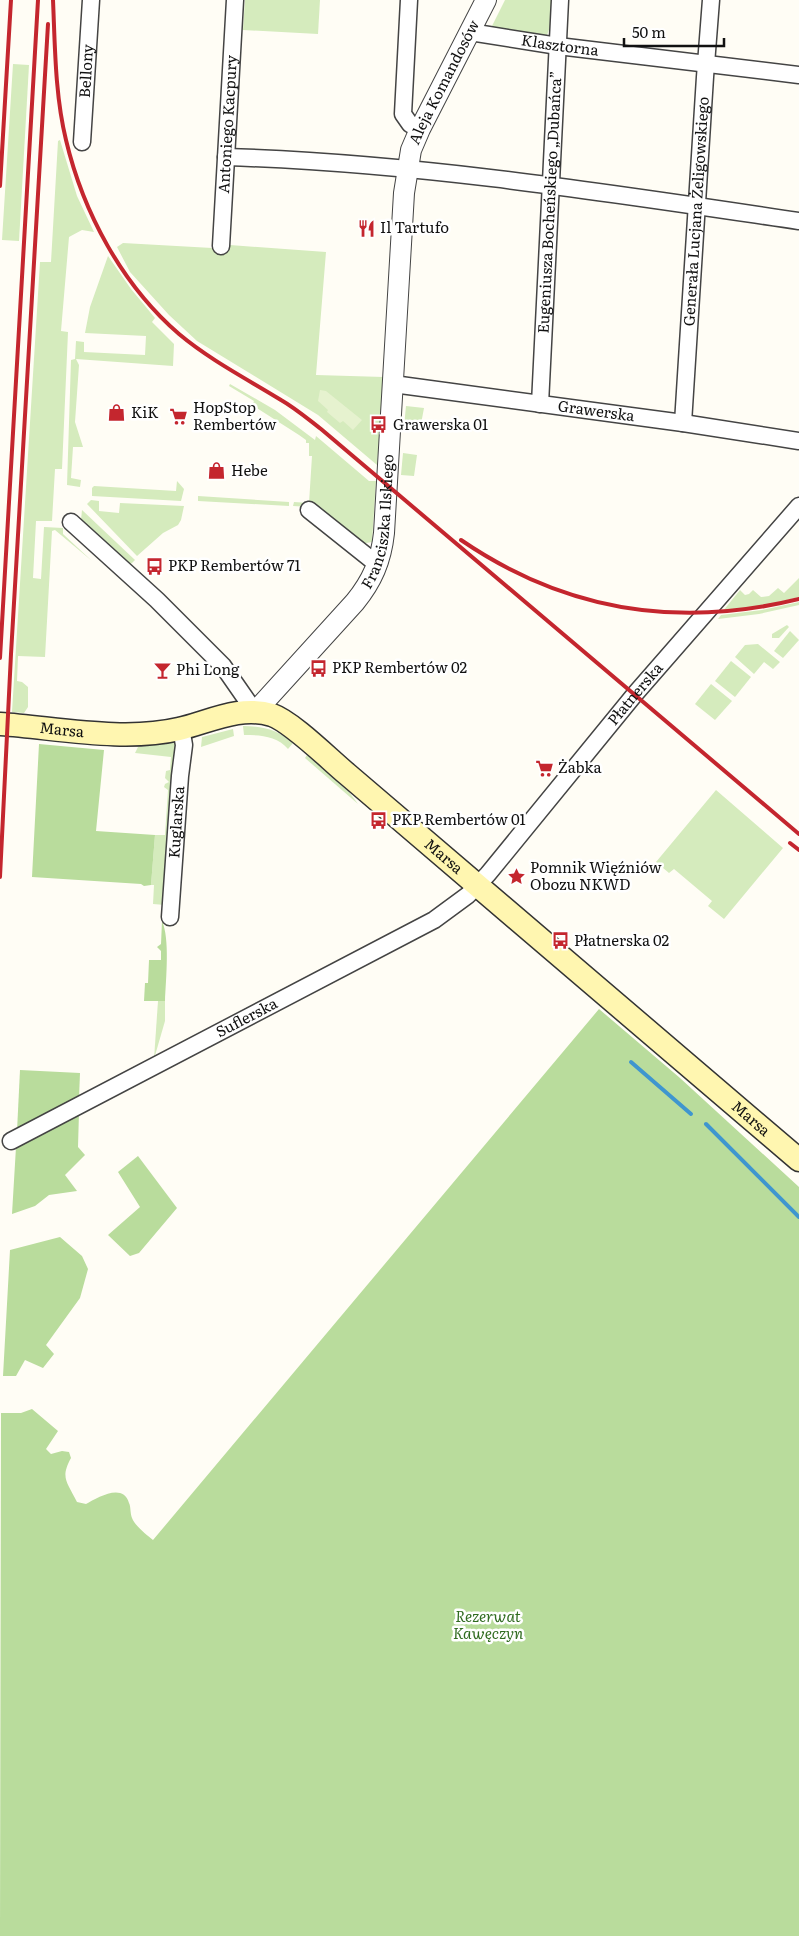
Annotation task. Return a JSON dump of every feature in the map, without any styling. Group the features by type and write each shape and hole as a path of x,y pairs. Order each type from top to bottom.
{"main road":[{"name":"Marsa","path":"0,724 134,735 161,733 226,715 255,712 274,716 289,725 799,1160"}],"street":[{"name":"Bellony","path":"82,142 91,0"},
{"name":"Antoniego Kacpury","path":"222,246 235,0"},
{"path":"409,0 403,114 410,124 420,128"},
{"name":"Aleja Komandosów","path":"408,169 411,150 420,128 486,0"},
{"name":"Eugeniusza Bocheńskiego „Dubańca”","path":"540,404 560,0"},
{"name":"Generała Lucjana Żeligowskiego","path":"683,423 711,0"},
{"name":"Klasztorna","path":"470,32 558,46 799,75"},
{"path":"226,158 408,169 550,185 799,221"},
{"name":"Franciszka Ilskiego","path":"255,712 355,602 368,586 378,565 384,533 404,193 408,169"},
{"name":"Grawerska","path":"393,384 683,423 799,441"},
{"name":"Płatnerska","path":"478,886 635,694 799,506"},
{"path":"309,510 378,565"},
{"path":"71,522 157,600 223,666 255,712"},
{"name":"Kuglarska","path":"170,917 180,776 184,748 181,728"},
{"name":"Suflerska","path":"11,1141 434,920 478,886"}],"green space":[{"path":"245,0 320,0 318,34 243,30"},
{"path":"505,0 554,0 552,27 550,27 547,35 493,28 492,26"},
{"path":"13,64 29,65 19,241 2,240"},
{"path":"60,140 77,196 94,232 82,230 69,237 61,331 68,332 62,469 55,469 52,521 36,521 33,578 41,579 44,527 63,528 63,534 92,561 55,530 52,531 45,657 18,656 17,681 22,682 28,687 28,707 24,713 12,712 40,262 51,262 58,141"},
{"path":"123,243 230,249 230,245 326,252 316,375 384,377 377,465 318,415 197,341 169,315 130,272 117,247"},
{"path":"108,256 131,289 155,318 152,322 174,344 173,366 76,359 79,365 75,422 83,447 73,447 71,478 81,480 80,487 67,485 71,360 75,359 76,341 84,342 84,352 145,355 146,336 85,333 90,307"},
{"path":"230,384 275,410 315,440 316,436 369,481 376,481 372,542 364,545 311,507 293,506 294,502 309,503 312,456 309,456 309,443 306,443 306,440 299,435 252,405 254,401 229,386"},
{"path":"320,390 326,391 362,420 353,430 343,421 340,423 327,412 328,410 318,401"},
{"path":"406,406 424,408 420,429 404,427"},
{"path":"403,453 417,455 414,476 401,475"},
{"path":"177,481 184,489 181,501 92,496 92,488 94,486 176,491"},
{"path":"198,496 289,502 289,506 198,501"},
{"path":"91,500 99,501 99,511 119,513 120,503 184,506 178,525 163,533 137,556 87,504"},
{"path":"82,510 135,560 132,563 130,564 104,544 81,520"},
{"path":"799,578 799,597 762,606 723,611 740,590 745,595 753,590 761,597 769,596 778,588 784,593"},
{"path":"799,602 799,605 759,614 718,619 721,615 762,610"},
{"path":"787,625 789,627 779,638 772,638 772,634"},
{"path":"790,631 799,640 783,658 774,651"},
{"path":"758,644 780,662 773,669 764,662 754,674 735,657 745,645"},
{"path":"731,661 751,677 735,697 715,681"},
{"path":"711,684 732,701 715,720 695,704"},
{"path":"243,726 270,730 282,735 293,743 288,749 279,741 273,739 244,735"},
{"path":"233,729 234,736 201,747 202,737"},
{"path":"178,742 165,905 153,904 154,885 151,885 155,835 165,835 168,790 164,787 169,782 165,778 166,771 170,770 171,757 135,753 138,747"},
{"path":"39,744 104,750 96,831 155,835 151,885 32,877"},
{"path":"307,755 349,792 358,804 305,758"},
{"path":"716,790 783,848 724,919 708,906 712,901 674,869 669,873 656,862"},
{"path":"162,921 167,948 165,1001 144,1001 145,983 148,983 149,960 161,960 161,951 157,947 161,944"},
{"path":"158,1001 165,1001 165,1021 154,1059"},
{"name":"Rezerwat Kawęczyn","path":"599,1009 680,1078 799,1187 799,1936 0,1936 1,1413 21,1413 32,1409 58,1431 46,1449 51,1454 62,1451 69,1452 71,1458 65,1475 77,1502 86,1504 109,1493 121,1493 129,1503 131,1516 134,1521 153,1540"},
{"path":"20,1070 80,1073 79,1098 17,1131"},
{"path":"79,1112 78,1147 85,1155 65,1175 77,1191 49,1195 35,1206 12,1214 16,1147"},
{"path":"138,1156 177,1208 139,1253 130,1256 108,1235 140,1207 118,1172"},
{"path":"60,1237 82,1256 88,1269 80,1298 46,1345 54,1354 43,1368 25,1360 16,1376 3,1376 10,1250"}],"waterway":[{"path":"631,1062 691,1114"},
{"path":"706,1124 799,1217"}],"railway":[{"path":"0,186 11,0"},
{"path":"0,658 38,0"},
{"path":"53,0 56,70 62,123 73,167 94,220 108,246 123,270 158,315 203,352 286,403 321,429 799,834"},
{"path":"0,877 11,654 48,24"},
{"path":"461,540 500,564 541,583 581,598 623,607 666,612 709,612 754,608 799,599"},
{"path":"790,843 799,850"}],"place":[{"name":"Il Tartufo","path":"366,228"},
{"name":"KiK","path":"117,413"},
{"name":"HopStop Rembertów","path":"179,417"},
{"name":"Grawerska 01","path":"379,425"},
{"name":"Hebe","path":"217,471"},
{"name":"PKP Rembertów 71","path":"154,566"},
{"name":"PKP Rembertów 02","path":"318,668"},
{"name":"Phi Long","path":"162,670"},
{"name":"Żabka","path":"544,768"},
{"name":"PKP Rembertów 01","path":"378,820"},
{"name":"Pomnik Więźniów Obozu NKWD","path":"516,877"},
{"name":"Płatnerska 02","path":"560,941"}]}
